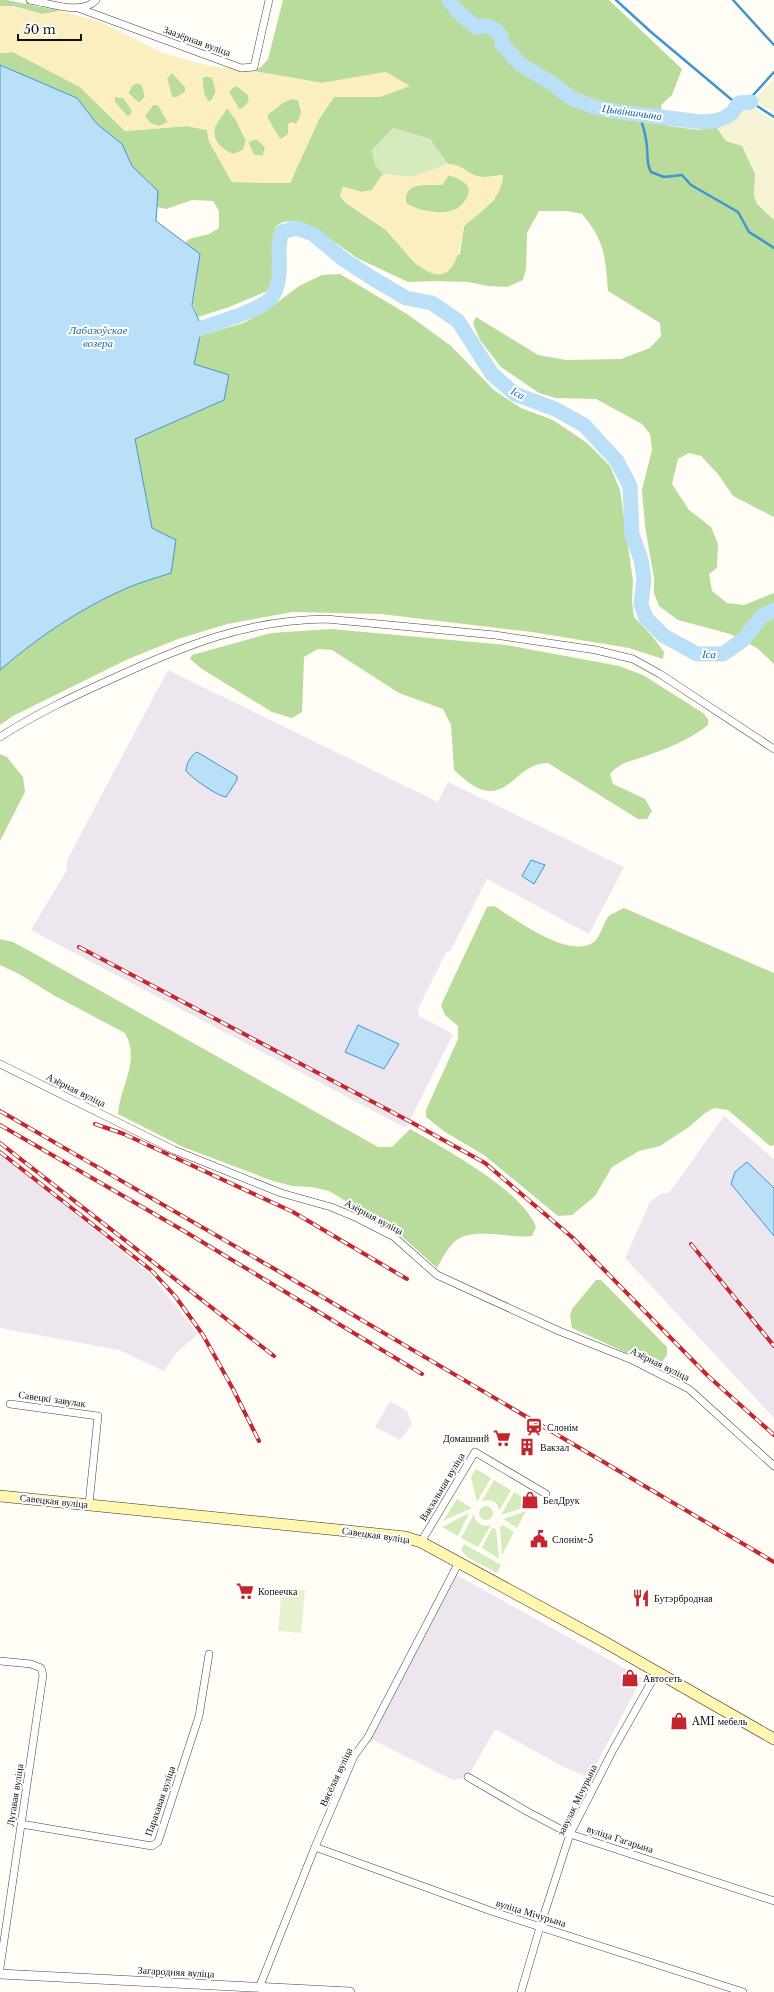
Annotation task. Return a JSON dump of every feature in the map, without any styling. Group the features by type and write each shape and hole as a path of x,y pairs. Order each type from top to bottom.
{"main road":[{"name":"Савецкая вуліца","path":"0,1496 370,1533 421,1542 657,1672 774,1739"}],"street":[{"name":"Заазёрная вуліца","path":"30,0 78,8 241,68 254,67 269,0"},
{"path":"78,8 89,6 96,0"},
{"path":"0,737 20,723 56,704 153,660 205,640 262,624 299,619 326,619 495,635 596,650 633,659 660,674 774,749"},
{"name":"Азёрная вуліца","path":"0,1064 174,1150 281,1193 331,1207 355,1217 394,1238 437,1275 559,1331 630,1359 689,1389 774,1466"},
{"name":"Савецкі завулак","path":"10,1404 98,1416 89,1504"},
{"name":"Вакзальная вуліца","path":"421,1542 475,1452 546,1494"},
{"name":"Вясёлая вуліца","path":"259,1988 315,1846 354,1756 368,1737 459,1562"},
{"name":"Парахавая вуліца","path":"21,1824 152,1846 158,1842 199,1716 209,1654"},
{"name":"Лугавая вуліца","path":"0,1661 31,1664 41,1668 44,1675 0,1968"},
{"name":"завулак Мічурына","path":"521,1992 540,1926 570,1834 613,1750 657,1672"},
{"name":"вуліца Гагарына","path":"468,1777 528,1812 570,1834 774,1901"},
{"name":"вуліца Мічурына","path":"315,1846 490,1912 540,1926 743,1992"},
{"name":"Загародняя вуліца","path":"0,1974 350,1992"}],"shaded area":[{"path":"774,78 774,112 754,100"},
{"path":"745,106 755,109 774,121 774,220 757,204 754,196 755,183 716,127 735,117 741,107"},
{"path":"168,670 438,802 448,782 624,867 589,934 487,879 451,950 446,953 418,1009 419,1016 453,1034 406,1128 31,930 67,870 67,860"},
{"path":"724,1116 774,1159 774,1418 625,1258 650,1202 659,1195 670,1192"},
{"path":"0,1154 150,1274 198,1334 176,1353 164,1371 119,1350 0,1328"},
{"path":"390,1401 407,1411 412,1424 400,1440 375,1427"},
{"path":"455,1574 642,1678 589,1778 558,1764 495,1729 468,1777 453,1780 371,1739"}],"green space":[{"path":"0,0 7,0 61,11 42,14 13,6 0,6"},
{"path":"283,0 609,0 682,69 672,95 661,105 662,115 668,126 699,130 716,127 726,141 742,146 755,174 754,196 757,204 774,220 774,517 733,496 718,474 701,456 689,453 678,459 672,484 689,510 711,527 718,544 717,568 709,574 712,591 727,603 744,605 774,593 774,664 757,648 730,634 678,620 659,606 654,593 654,578 645,526 642,490 652,450 650,434 642,424 596,399 556,398 539,393 501,367 480,340 473,323 476,317 538,355 566,360 621,359 650,348 661,336 660,323 608,291 605,258 600,241 582,214 568,211 539,211 527,233 526,269 523,280 507,287 488,286 468,282 408,282 357,258 315,228 297,221 283,222 276,226 273,245 274,277 267,291 229,307 198,317 193,304 200,254 185,243 189,239 209,234 219,228 219,211 213,201 192,200 166,209 157,207 158,191 132,166 122,144 97,124 77,98 0,65 0,53 13,52 80,87 125,131 187,126 207,130 209,141 232,182 290,183 319,119 334,97 380,97 386,72 322,83 253,71 261,67 268,59","holes":["393,128 430,139 448,164 459,167 481,177 502,175 494,200 464,226 460,254 417,265 386,230 346,203 340,196 343,187 362,192 372,190 383,174 375,165 372,150"]},
{"path":"172,73 185,87 185,92 177,97 172,97 167,78"},
{"path":"207,76 212,78 216,91 212,100 208,102 204,93 202,78"},
{"path":"137,83 142,85 145,97 139,103 128,93 133,85"},
{"path":"237,86 248,95 249,101 243,108 239,109 229,92 232,88"},
{"path":"115,97 124,98 132,110 128,117 115,102"},
{"path":"293,99 298,100 302,113 290,132 280,139 268,119 268,114 282,103"},
{"path":"153,105 158,105 168,122 159,126 150,123 145,116"},
{"path":"227,108 236,120 246,141 243,150 234,154 222,148 216,140 214,132 216,125"},
{"path":"393,128 430,139 448,164 413,177 383,174 375,165 372,150"},
{"path":"256,139 265,147 263,156 254,155 248,142"},
{"path":"448,175 462,180 468,186 469,190 467,198 461,206 454,210 436,212 422,210 406,203 408,191 412,188 424,185 442,185"},
{"path":"340,274 407,314 451,346 495,391 521,408 553,420 587,443 610,466 620,490 633,581 632,601 634,617 653,637 664,652 663,659 629,648 532,632 381,614 292,612 227,624 178,639 126,660 13,716 0,725 0,670 29,646 77,614 132,586 171,573 152,528 135,439 224,400 194,364 200,336 243,323 267,310 299,286 322,275"},
{"path":"331,629 506,645 619,666 643,675 703,713 708,719 708,725 694,735 678,743 622,764 610,774 613,784 645,799 652,811 647,819 638,819 548,763 527,769 512,782 496,790 486,790 474,786 454,770 451,725 443,709 399,693 332,650 318,649 304,657 302,712 292,718 272,712 202,669 190,659 192,655 271,633"},
{"path":"0,754 7,757 23,777 25,792 0,841"},
{"path":"494,906 544,936 558,943 572,946 585,946 595,941 608,917 624,908 774,973 774,1145 770,1146 728,1110 714,1108 660,1146 639,1151 612,1167 595,1196 572,1215 558,1216 484,1155 445,1132 426,1117 426,1110 458,1039 458,1026 445,1015 441,1005 487,907"},
{"path":"0,939 13,942 35,954 378,1147 392,1147 410,1129 481,1172 516,1199 528,1213 536,1227 532,1236 481,1234 462,1237 451,1245 437,1268 396,1231 329,1191 312,1187 292,1186 273,1181 183,1147 118,1114 128,1073 131,1053 125,1033 0,965"},
{"path":"596,1280 601,1280 667,1347 667,1355 661,1363 653,1365 572,1328 570,1316 572,1309"},
{"path":"476,1469 491,1478 477,1502 471,1477"},
{"path":"494,1480 511,1490 499,1511 496,1503 489,1500 482,1501"},
{"path":"514,1492 531,1502 529,1506 501,1515"},
{"path":"457,1499 472,1508 443,1521"},
{"path":"483,1506 489,1506 493,1510 493,1516 489,1520 483,1520 479,1516 479,1510"},
{"path":"526,1511 517,1528 503,1519"},
{"path":"469,1513 458,1536 442,1527"},
{"path":"474,1514 478,1523 484,1526 491,1525 478,1547 461,1538"},
{"path":"503,1525 514,1532 502,1555 500,1527"},
{"path":"492,1528 496,1529 499,1559 482,1548"},
{"path":"464,1544 501,1565 497,1573 467,1557 461,1550"},
{"path":"282,1588 305,1590 301,1633 278,1631"}],"sand":[{"path":"0,6 13,6 42,14 61,11 101,22 163,53 210,66 253,71 322,83 386,72 410,86 380,97 334,97 319,119 290,183 232,182 209,141 207,130 187,126 125,131 80,87 13,52 0,53","holes":["172,73 185,87 185,92 177,97 172,97 167,78","207,76 212,78 216,91 212,100 209,102 204,93 202,78","137,83 142,85 145,97 139,103 128,93 133,85","237,86 248,95 249,101 243,108 239,109 229,92 232,88","115,97 123,98 132,110 128,117 115,102","293,99 298,100 301,106 301,112 296,124 292,122 288,124 288,133 285,138 280,139 268,119 268,114 285,102","153,105 158,105 168,122 159,126 150,123 145,116","227,108 236,120 246,141 243,150 234,154 222,147 214,135 216,125","256,139 265,147 263,156 254,155 248,142"]},
{"path":"448,164 459,167 481,177 503,175 502,184 495,198 464,226 457,257 453,266 447,272 439,274 430,272 418,265 381,226 351,206 340,196 343,187 362,192 372,190 383,174 413,177","holes":["449,175 466,183 469,190 467,199 457,209 436,212 422,210 406,203 406,196 408,191 412,188 424,185 442,185"]}],"water":[{"name":"Лабазоўскае возера","path":"0,65 77,98 97,124 122,144 132,166 158,191 156,221 200,254 192,305 202,327 194,364 229,375 224,400 135,439 152,528 176,540 171,573 132,586 77,614 29,646 0,670"},
{"path":"197,752 237,776 237,780 226,797 217,794 186,771 189,760"},
{"path":"531,860 545,865 534,884 522,876"},
{"path":"358,1025 399,1044 384,1069 345,1052"},
{"path":"747,1162 774,1188 774,1236 731,1184 735,1172"}],"waterway":[{"name":"Цывіншчына","path":"449,0 459,13 476,27 487,26 496,30 501,36 502,44 520,64 550,82 573,99 595,107 619,112 701,122 715,121 724,118 732,113 739,103 751,102"},
{"path":"616,0 651,32 738,105"},
{"path":"733,0 774,45"},
{"path":"747,102 774,72"},
{"name":"Цывіншчына","path":"751,102 774,117"},
{"path":"639,114 645,134 648,162 651,172 664,177 682,175 691,185 738,212 749,232 774,248"},
{"name":"Іса","path":"182,335 242,314 270,299 275,291 279,279 279,246 282,232 296,228 313,234 343,259 372,278 406,298 432,303 458,321 492,374 515,394 555,409 584,425 617,461 630,486 632,535 641,559 644,579 641,604 646,618 664,636 697,654 723,654 743,640 762,616 774,610"}],"railway":[{"path":"79,947 409,1121 485,1163 573,1238 708,1376 774,1435"},
{"path":"0,1111 285,1275 774,1562"},
{"path":"95,1124 124,1134 293,1212 407,1279"},
{"path":"0,1125 184,1231 422,1374"},
{"path":"0,1143 274,1356"},
{"path":"0,1152 151,1270 175,1296 203,1335 233,1389 259,1441"},
{"path":"691,1244 774,1346"}],"place":[{"name":"Слонім","path":"534,1427"},
{"name":"Домашний","path":"502,1438"},
{"name":"Вакзал","path":"527,1447"},
{"name":"БелДрук","path":"530,1500"},
{"name":"Слонім-5","path":"539,1539"},
{"name":"Копеечка","path":"245,1591"},
{"name":"Бутэрбродная","path":"641,1598"},
{"name":"Автосеть","path":"630,1678"},
{"name":"AMI мебель","path":"679,1721"}]}
